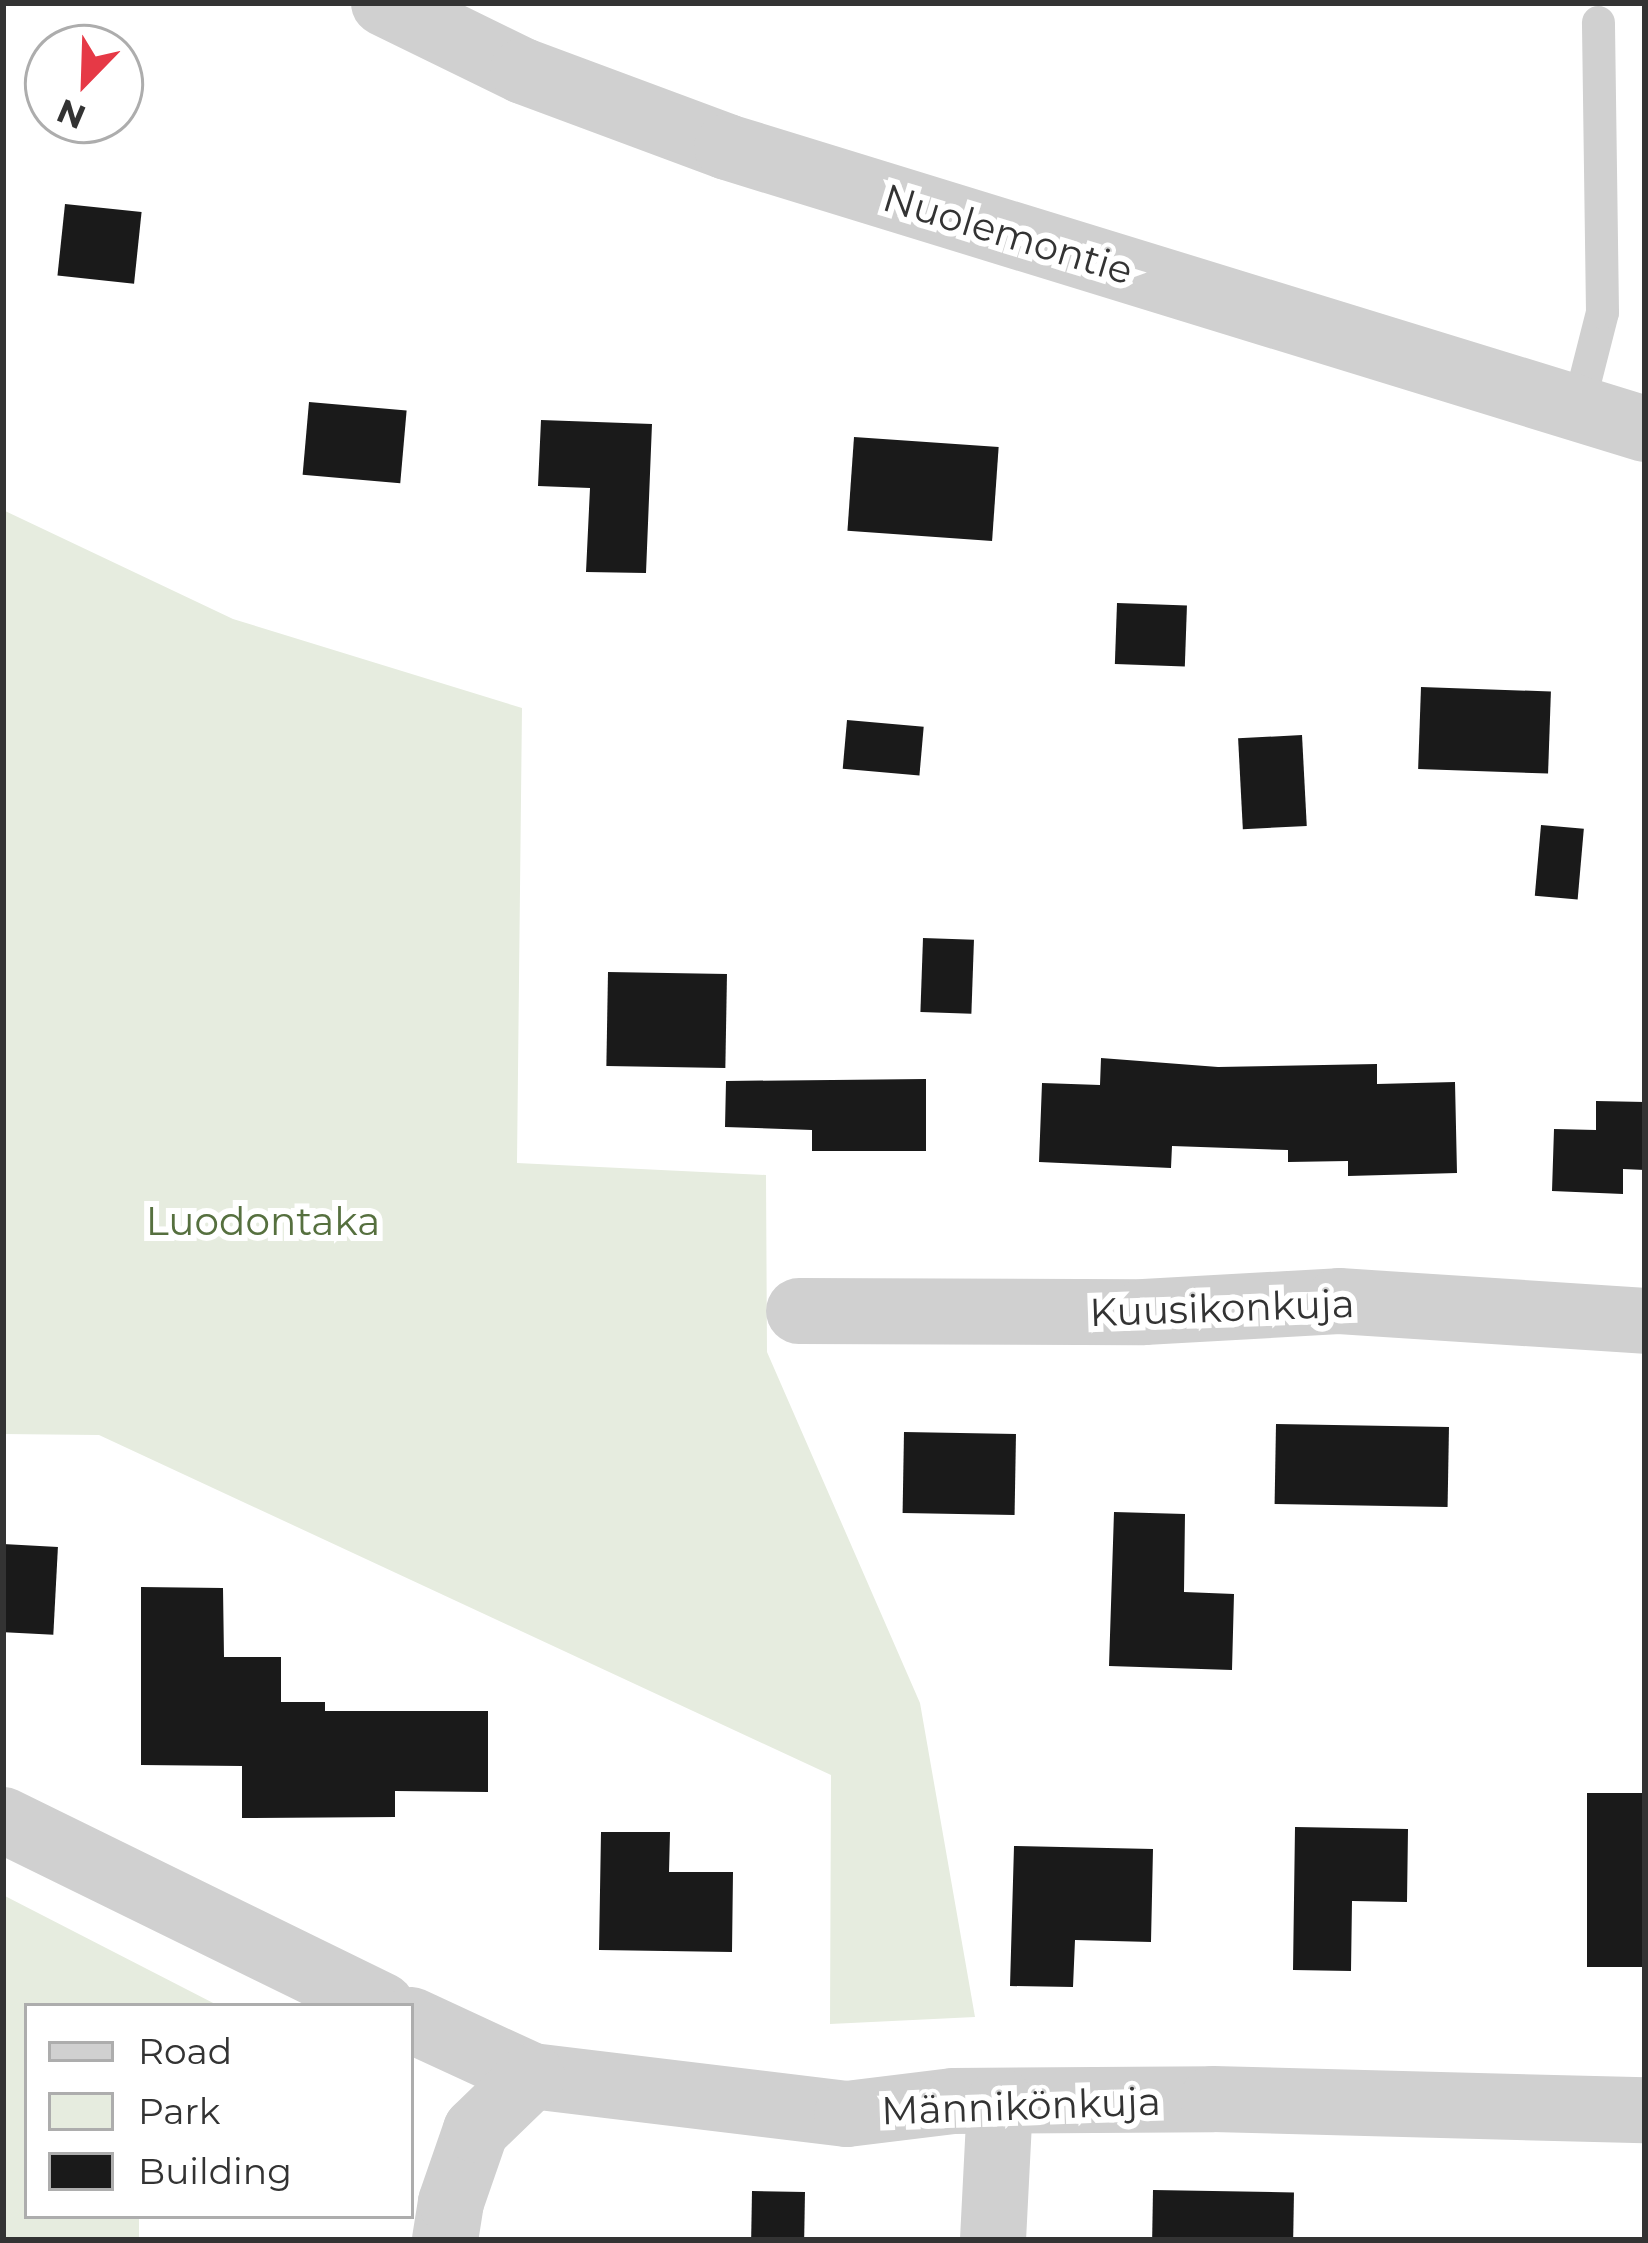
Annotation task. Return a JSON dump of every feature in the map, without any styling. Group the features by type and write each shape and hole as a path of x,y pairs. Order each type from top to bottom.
{"street":[{"name":"Nuolemontie","path":"384,3 524,71 727,147 1645,429"},
{"name":"Kuusikonkuja","path":"799,1311 1144,1312 1339,1301 1645,1321"},
{"path":"3,1820 376,2003"},
{"name":"Männikönkuja","path":"414,2021 532,2076 847,2114 1000,2101 1214,2099 1645,2110"},
{"path":"445,2240 451,2202 476,2129 532,2076"},
{"path":"993,2240 1000,2101"}],"lane":[{"path":"1577,410 1602,312 1598,22"}],"green space":[{"name":"Luodontaka","path":"3,510 233,619 522,708 517,1163 766,1175 767,1352 920,1703 975,2017 830,2024 831,1775 99,1435 3,1434"},
{"path":"3,1895 213,2003 24,2003 24,2219 139,2219 139,2240 3,2240"}],"building":[{"path":"65,204 142,212 134,284 57,276"},
{"path":"309,402 407,411 400,483 303,475"},
{"path":"541,420 652,424 646,573 586,572 590,488 538,486"},
{"path":"854,437 999,447 992,541 847,531"},
{"path":"1117,603 1187,605 1185,666 1115,664"},
{"path":"1421,687 1551,692 1548,773 1418,769"},
{"path":"847,720 924,727 919,776 843,769"},
{"path":"1302,735 1307,826 1243,829 1238,738"},
{"path":"1541,825 1584,829 1578,899 1535,896"},
{"path":"923,938 974,940 971,1014 920,1012"},
{"path":"608,972 727,974 725,1068 606,1066"},
{"path":"1101,1058 1218,1067 1377,1064 1377,1084 1455,1082 1457,1173 1348,1176 1348,1161 1288,1162 1288,1150 1172,1146 1171,1168 1039,1162 1042,1083 1100,1085"},
{"path":"926,1079 926,1151 812,1151 812,1130 725,1127 726,1081"},
{"path":"1596,1101 1645,1102 1645,1170 1623,1169 1623,1194 1552,1191 1554,1129 1596,1130"},
{"path":"1276,1424 1449,1427 1448,1507 1275,1504"},
{"path":"904,1432 1016,1434 1015,1515 903,1513"},
{"path":"1114,1512 1185,1514 1184,1592 1234,1594 1232,1670 1109,1666"},
{"path":"3,1544 58,1547 53,1635 3,1632"},
{"path":"141,1587 223,1588 224,1657 281,1657 281,1702 325,1702 325,1711 488,1711 488,1792 395,1791 395,1817 242,1818 242,1766 141,1765"},
{"path":"1587,1793 1645,1793 1645,1967 1587,1967"},
{"path":"1295,1827 1408,1829 1407,1902 1352,1901 1351,1971 1293,1970"},
{"path":"601,1832 670,1832 669,1872 733,1872 732,1952 599,1950"},
{"path":"1014,1846 1153,1849 1151,1942 1075,1940 1073,1987 1010,1986"},
{"path":"1153,2190 1294,2192 1293,2240 1152,2240"},
{"path":"752,2191 805,2192 804,2240 751,2240"}]}
